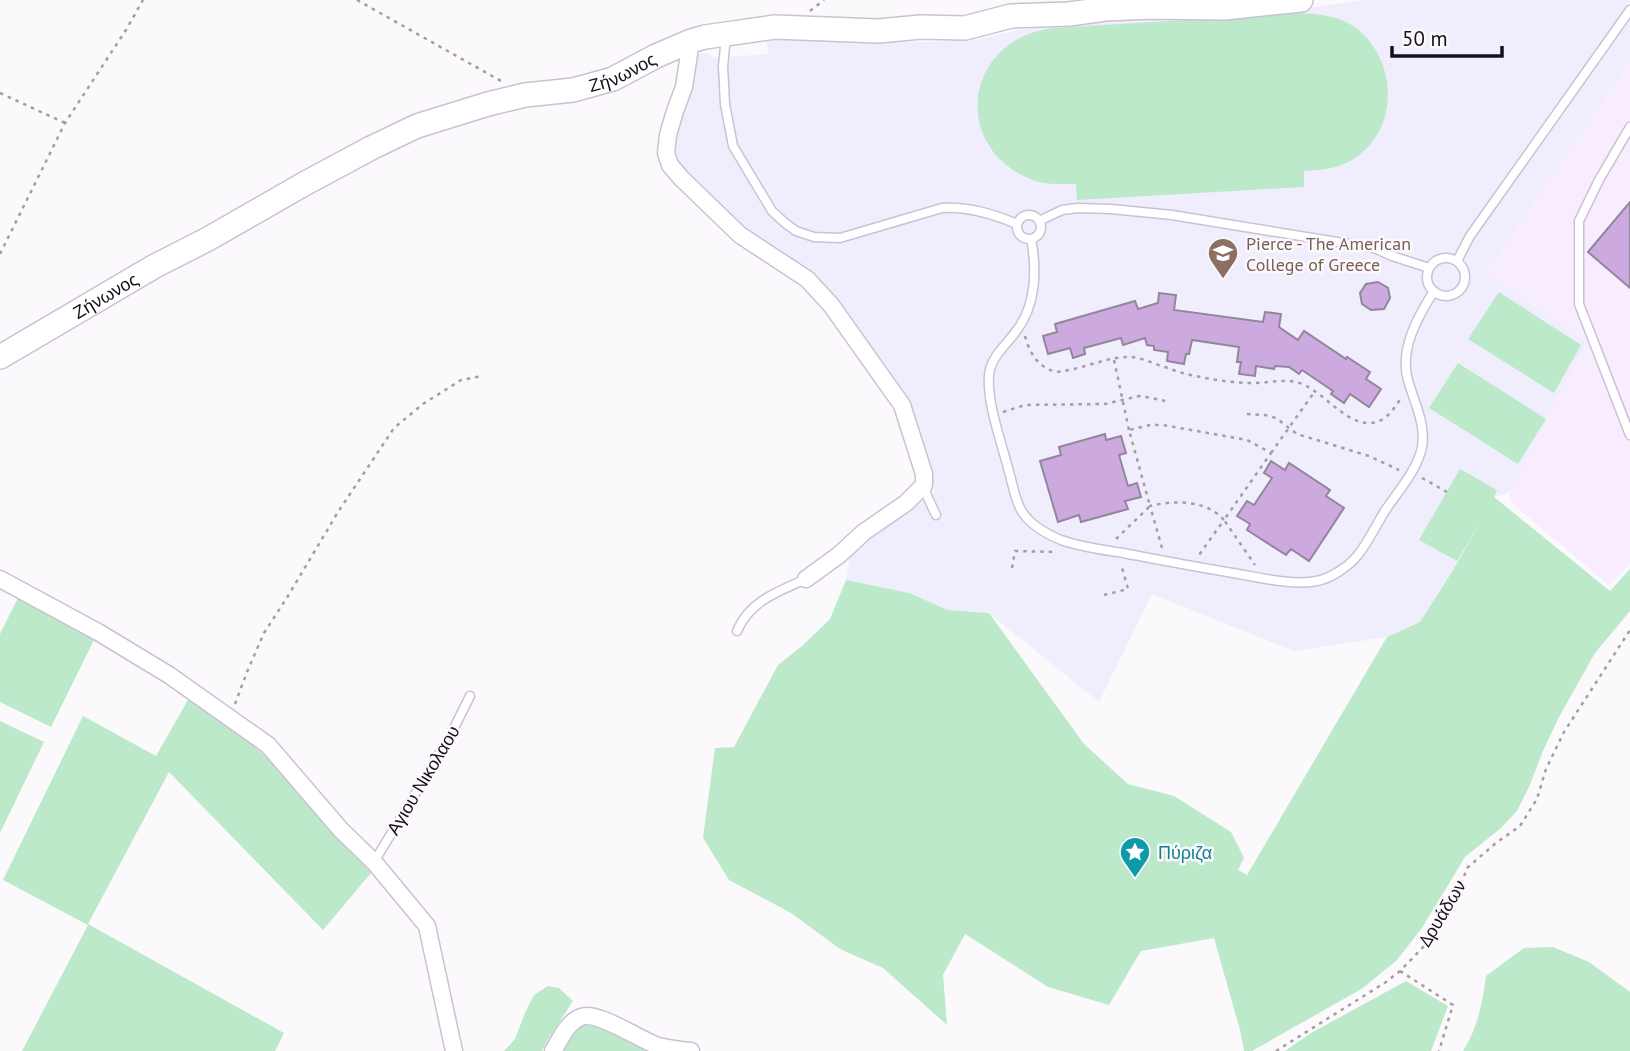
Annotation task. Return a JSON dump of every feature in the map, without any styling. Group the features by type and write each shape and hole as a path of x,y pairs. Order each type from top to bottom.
{"street":[{"name":"Ζήνωνος","path":"0,357 155,266 371,148 417,126 525,95 573,90 613,79 691,41 775,27 878,31 921,27 965,28 1011,16 1069,14 1116,8 1224,8 1301,0"},
{"path":"691,41 684,87 668,135 666,153 670,165 740,235 807,279 831,305 902,405 924,474 924,485 906,503 864,532 839,555 806,579"},
{"path":"0,579 98,632 169,675 268,745 341,830 374,862 427,926 454,1051"},
{"path":"553,1051 568,1027 586,1015 611,1023 657,1046 691,1051"}],"lane":[{"path":"1457,261 1470,236 1630,10"},
{"path":"726,34 723,66 725,104 733,146 772,211 796,231 814,237 840,238 942,208 958,207 1017,224"},
{"path":"1630,127 1578,221 1579,304 1630,435"},
{"path":"1039,221 1062,210 1078,208 1172,215 1374,248 1392,257 1429,268"},
{"path":"1027,215 1039,221 1041,231 1036,237 1026,239 1019,234 1017,224 1020,219 1027,215"},
{"path":"1031,239 1035,257 1029,307 1019,328 996,355 990,369 990,394 1020,510 1043,531 1061,540 1264,578 1310,581 1328,577 1338,571 1356,557 1415,466 1422,447 1421,422 1406,377 1406,358 1422,309 1434,291"},
{"path":"1451,258 1457,261 1465,271 1462,289 1452,296 1434,291 1428,281 1429,268 1438,260 1451,258"},
{"path":"924,485 936,515"},
{"path":"737,631 752,608 765,597 806,579"},
{"name":"Αγιου Νικολαου","path":"374,862 450,736 470,696"}],"path":[{"path":"0,254 65,123 143,0"},
{"path":"357,0 525,95"},
{"path":"0,93 65,123"},
{"path":"1024,319 1032,356 1048,370 1056,372 1129,357 1168,369 1225,381 1297,382 1315,391 1349,416 1371,424 1391,413 1410,387"},
{"path":"1114,360 1129,430 1165,561"},
{"path":"230,717 264,633 338,512 394,428 423,404 461,380 482,376"},
{"path":"1191,566 1315,391"},
{"path":"995,415 1025,405 1105,404 1144,396 1164,401"},
{"path":"1247,414 1276,418 1297,434 1369,456 1447,492"},
{"path":"1129,430 1163,425 1247,440 1271,453"},
{"path":"1105,550 1150,506 1169,502 1207,507 1224,520 1264,578"},
{"path":"1012,568 1015,551 1057,552"},
{"path":"1104,595 1128,589 1121,563"},
{"name":"Δρυάδων","path":"1276,1051 1386,982 1430,940 1459,890 1467,868 1520,826 1537,799 1546,769 1564,732 1630,630"},
{"path":"1400,971 1454,1005 1438,1051"}],"shaded area":[{"path":"1363,0 1630,0 1630,62 1487,272 1587,342 1510,492 1494,497 1420,622 1387,637 1294,651 1152,594 1099,702 989,613 948,610 909,593 846,580 850,555 872,534 935,493 906,402 828,292 747,233 677,164 673,148 678,118 688,99 698,55 710,54 713,58 768,54 766,35 826,40 927,42 980,39 1097,16 1268,14"},
{"path":"1630,62 1630,563 1609,586 1510,501 1510,492 1587,342 1487,272"}],"green space":[{"path":"1300,13 1337,18 1356,28 1371,43 1381,60 1387,80 1388,99 1384,119 1376,136 1363,151 1336,167 1304,171 1304,187 1077,200 1076,184 1033,180 1006,165 988,144 979,120 978,96 986,72 1001,51 1024,36 1054,28"},
{"path":"1499,292 1581,345 1554,393 1468,339"},
{"path":"1458,363 1546,419 1518,464 1429,408"},
{"path":"1460,469 1497,490 1494,497 1610,591 1630,569 1630,611 1595,653 1558,719 1517,811 1501,828 1465,857 1422,928 1397,960 1363,988 1252,1051 1244,1051 1214,938 1141,951 1109,1005 1048,987 965,934 943,975 947,1025 883,968 840,949 791,913 729,880 703,838 715,748 734,747 778,665 830,619 846,580 909,593 948,610 989,613 1084,744 1128,784 1174,796 1231,832 1244,858 1238,870 1247,875 1387,637 1420,622 1453,570 1481,521 1457,561 1419,540"},
{"path":"18,598 94,640 51,727 0,702 0,634"},
{"path":"189,698 246,739 274,764 371,873 323,930 169,772 88,924 284,1033 275,1051 22,1051 88,925 3,880 83,716 156,756"},
{"path":"0,721 44,742 0,833"},
{"path":"1553,947 1589,962 1630,992 1630,1051 1463,1051 1479,1015 1486,976 1524,948"},
{"path":"1406,981 1448,1006 1431,1051 1285,1051 1311,1033"},
{"path":"548,986 559,988 573,1001 542,1051 504,1051 515,1039 534,995"},
{"path":"588,1021 624,1036 650,1051 559,1051 571,1032"}],"building":[{"path":"1630,202 1630,288 1588,252"},
{"path":"1378,282 1388,288 1390,298 1384,309 1371,310 1362,304 1360,293 1366,284"},
{"path":"1159,293 1176,295 1174,310 1263,322 1265,312 1281,314 1279,327 1298,340 1304,331 1346,359 1347,357 1370,372 1366,379 1381,389 1369,407 1350,394 1344,403 1331,394 1333,391 1302,370 1299,374 1289,367 1275,366 1274,369 1256,366 1255,376 1239,374 1239,347 1192,340 1184,364 1167,361 1168,352 1154,350 1154,346 1147,345 1145,338 1123,345 1121,338 1084,348 1085,354 1073,358 1070,348 1048,354 1043,336 1057,332 1055,324 1135,301 1138,309 1158,303"},
{"path":"1105,434 1106,440 1121,436 1126,453 1119,455 1128,486 1137,483 1141,497 1125,501 1128,509 1081,522 1079,515 1058,522 1040,461 1061,455 1059,447"},
{"path":"1271,461 1285,470 1289,463 1330,490 1326,496 1344,508 1309,561 1291,549 1286,555 1247,530 1250,524 1237,516 1247,501 1254,505 1272,478 1264,473"}],"place":[{"name":"Pierce - The American College of Greece","path":"1223,280"},
{"name":"Πύριζα","path":"1135,879"}]}
